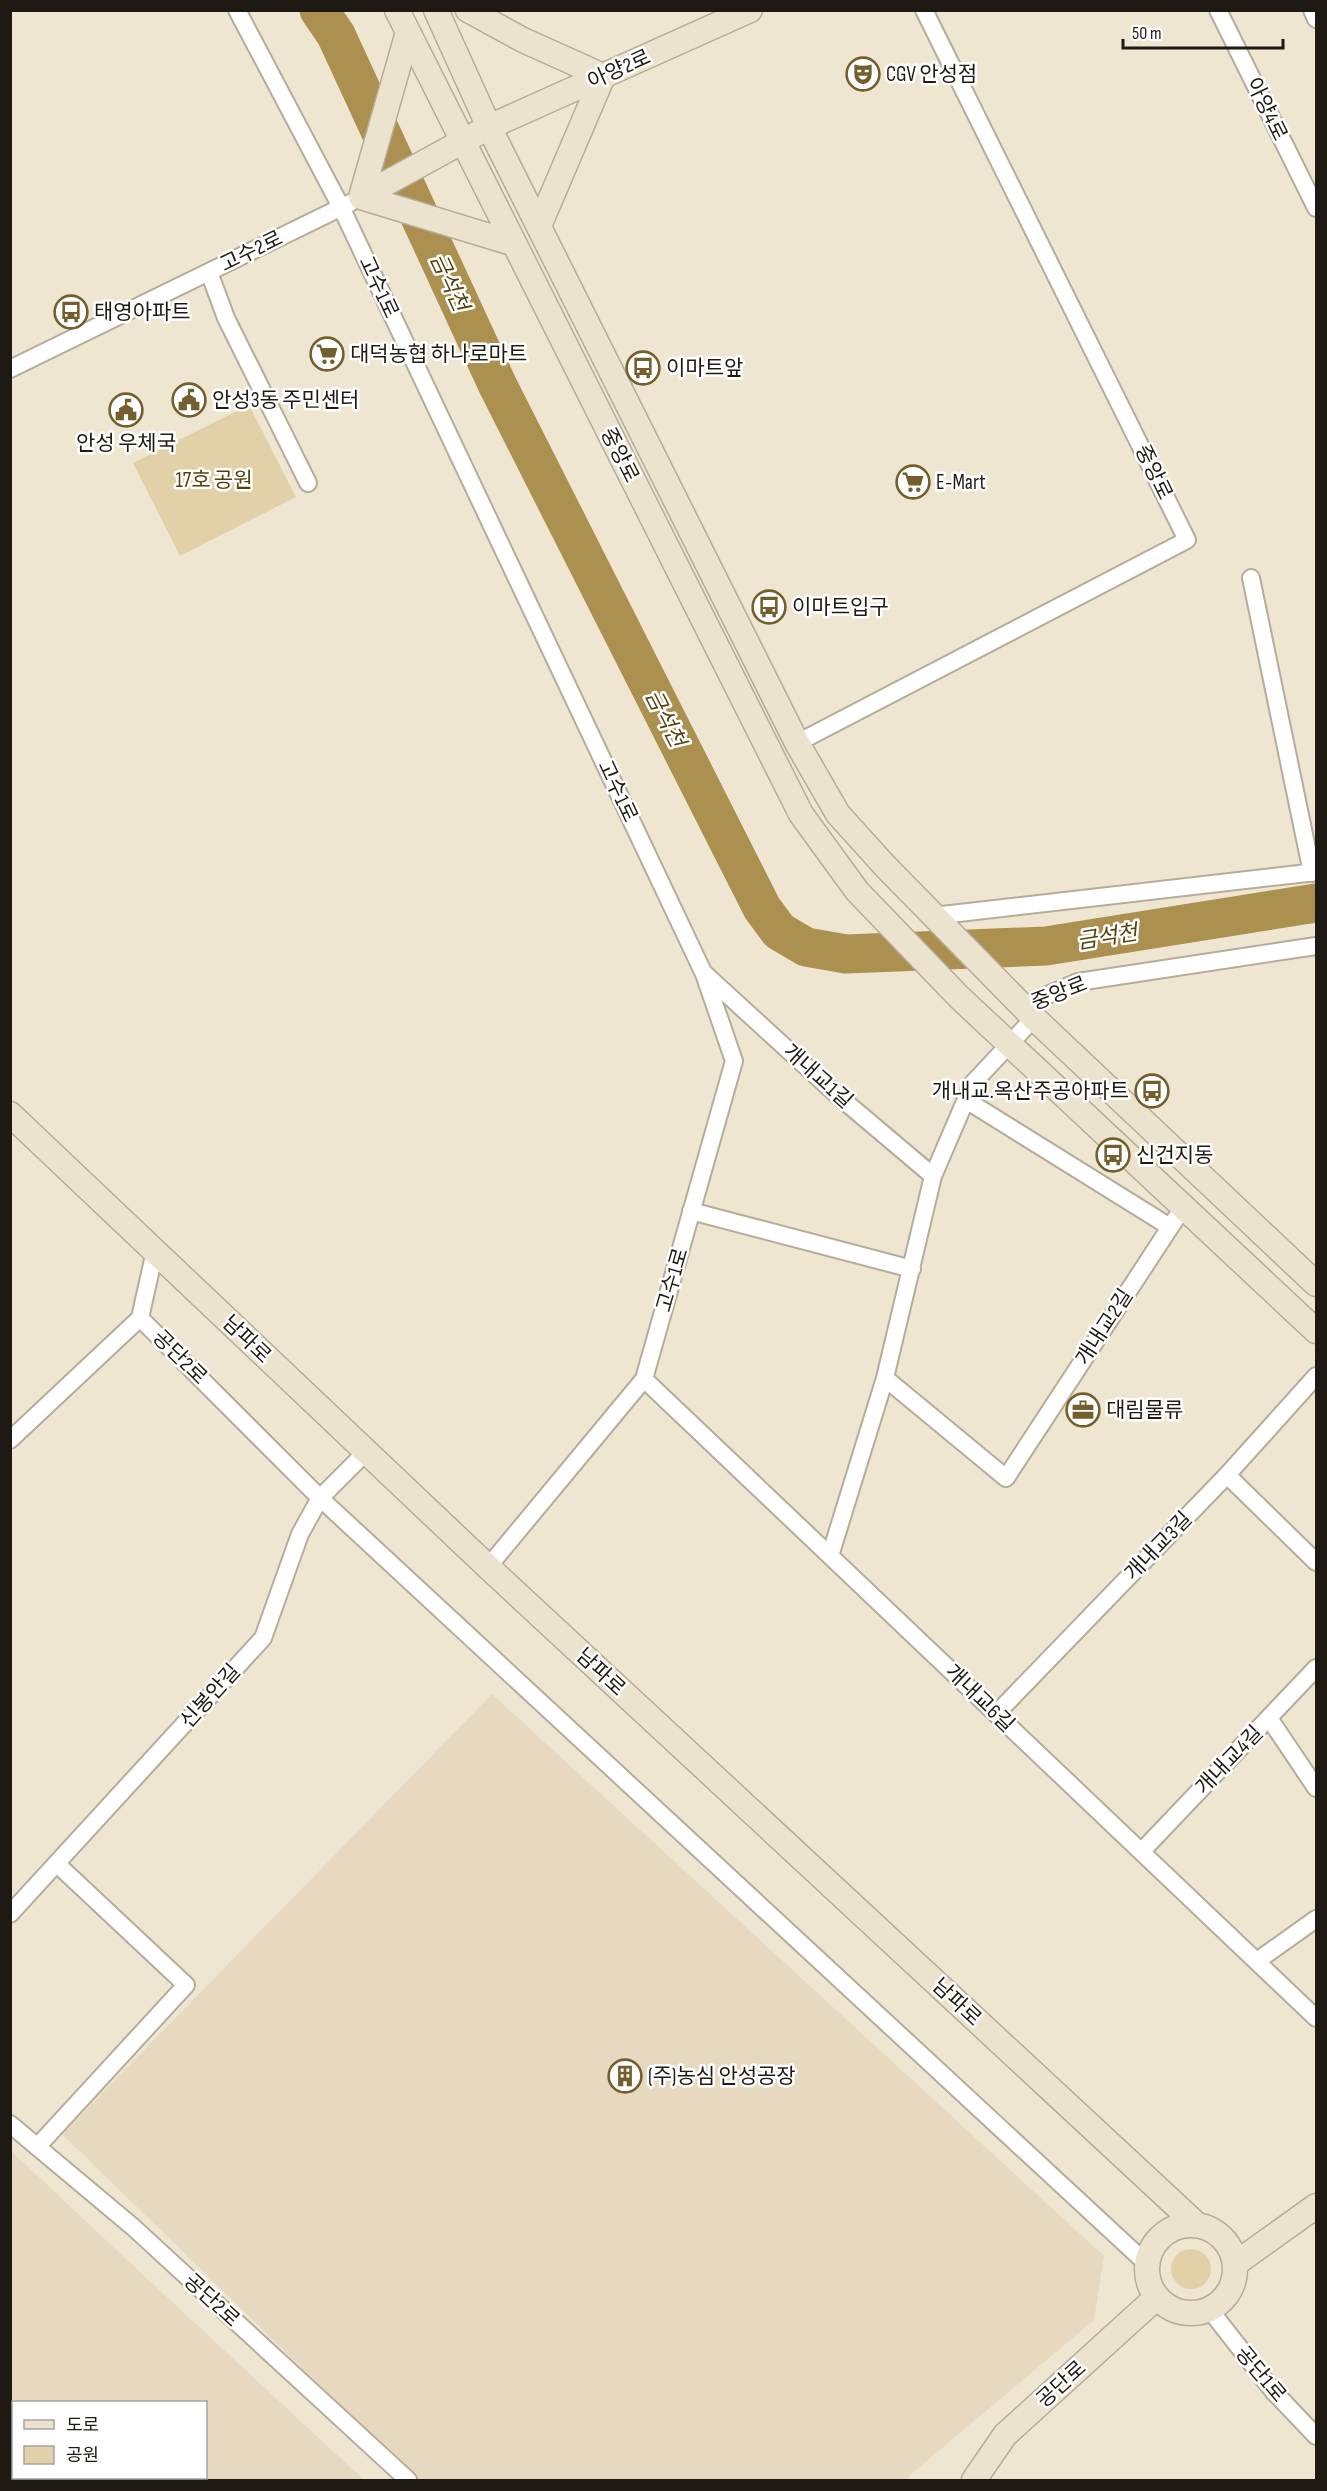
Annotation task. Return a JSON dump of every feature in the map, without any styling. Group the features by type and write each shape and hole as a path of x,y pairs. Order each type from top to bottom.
{"main road":[{"name":"중앙로","path":"436,10 489,127 797,743 838,814 933,916 1028,1012 1317,1284"},
{"path":"468,10 524,40 603,76 539,226"},
{"name":"아양2로","path":"489,127 750,10"},
{"path":"403,21 399,64 351,202 480,232 512,243"},
{"name":"중앙로","path":"403,21 512,243 801,814 857,891 959,997 1011,1042"},
{"name":"고수2로","path":"351,202 489,127"},
{"path":"1011,1042 1317,1331"},
{"name":"남파로","path":"10,1114 488,1568 1196,2224"},
{"path":"1235,2264 1317,2206"},
{"path":"1196,2224 1218,2233 1226,2241 1235,2264 1233,2285 1227,2295 1210,2310 1198,2313 1176,2310 1157,2296 1151,2287 1147,2264 1150,2253 1163,2234 1173,2228 1196,2224"},
{"name":"공단로","path":"974,2481 1005,2435 1157,2296"}],"street":[{"name":"고수1로","path":"237,10 351,202 704,974 734,1061 644,1379 488,1568"},
{"name":"중앙로","path":"797,743 1187,540 924,10"},
{"name":"아양4로","path":"1218,10 1317,208"},
{"path":"1312,10 1317,19"},
{"name":"고수2로","path":"10,369 351,202"},
{"path":"209,272 226,318 308,483"},
{"path":"933,916 1314,873 1251,578"},
{"name":"중앙로","path":"1028,1012 1078,982 1317,946"},
{"name":"개내교1길","path":"704,974 836,1094 933,1176"},
{"path":"830,1556 885,1378 933,1176 973,1083 1011,1042 1028,1012"},
{"path":"966,1100 1170,1227"},
{"name":"개내교2길","path":"885,1378 1006,1478 1184,1206"},
{"path":"692,1211 912,1269"},
{"path":"140,1318 155,1251"},
{"name":"공단2로","path":"10,1440 140,1318 320,1498 1147,2264"},
{"name":"개내교3길","path":"996,1714 1227,1475 1317,1376"},
{"name":"개내교6길","path":"644,1379 1317,2018"},
{"name":"신봉안길","path":"10,1914 263,1638 300,1533 320,1498 366,1452"},
{"path":"1227,1475 1317,1562"},
{"name":"개내교4길","path":"1141,1852 1317,1668"},
{"path":"1269,1718 1317,1788"},
{"path":"37,2147 186,1985 57,1864"},
{"path":"1257,1961 1317,1919"},
{"name":"공단2로","path":"10,2124 133,2227 408,2481"},
{"name":"공단1로","path":"1210,2310 1274,2392 1317,2436"}],"shaded area":[{"path":"492,1694 1104,2256 1094,2320 910,2475 908,2480 417,2480 62,2134"},
{"path":"11,2151 156,2287 364,2480 11,2480"}],"green space":[{"name":"17호 공원","path":"249,405 296,497 180,556 133,463"},
{"path":"1191,2249 1199,2250 1205,2255 1210,2261 1210,2277 1205,2283 1199,2288 1191,2289 1183,2288 1177,2283 1172,2277 1171,2269 1172,2261 1177,2255 1183,2250"}],"waterway":[{"name":"금석천","path":"319,10 336,35 498,386 762,908 779,931 806,947 846,954 1046,946 1316,903"}],"place":[{"name":"CGV 안성점","path":"863,74"},
{"name":"태영아파트","path":"71,312"},
{"name":"대덕농협 하나로마트","path":"327,354"},
{"name":"이마트앞","path":"643,368"},
{"name":"안성3동 주민센터","path":"189,400"},
{"name":"안성 우체국","path":"126,410"},
{"name":"E-Mart","path":"913,482"},
{"name":"이마트입구","path":"769,607"},
{"name":"개내교.옥산주공아파트","path":"1152,1091"},
{"name":"신건지동","path":"1113,1155"},
{"name":"대림물류","path":"1083,1410"},
{"name":"(주)농심 안성공장","path":"625,2076"}]}
